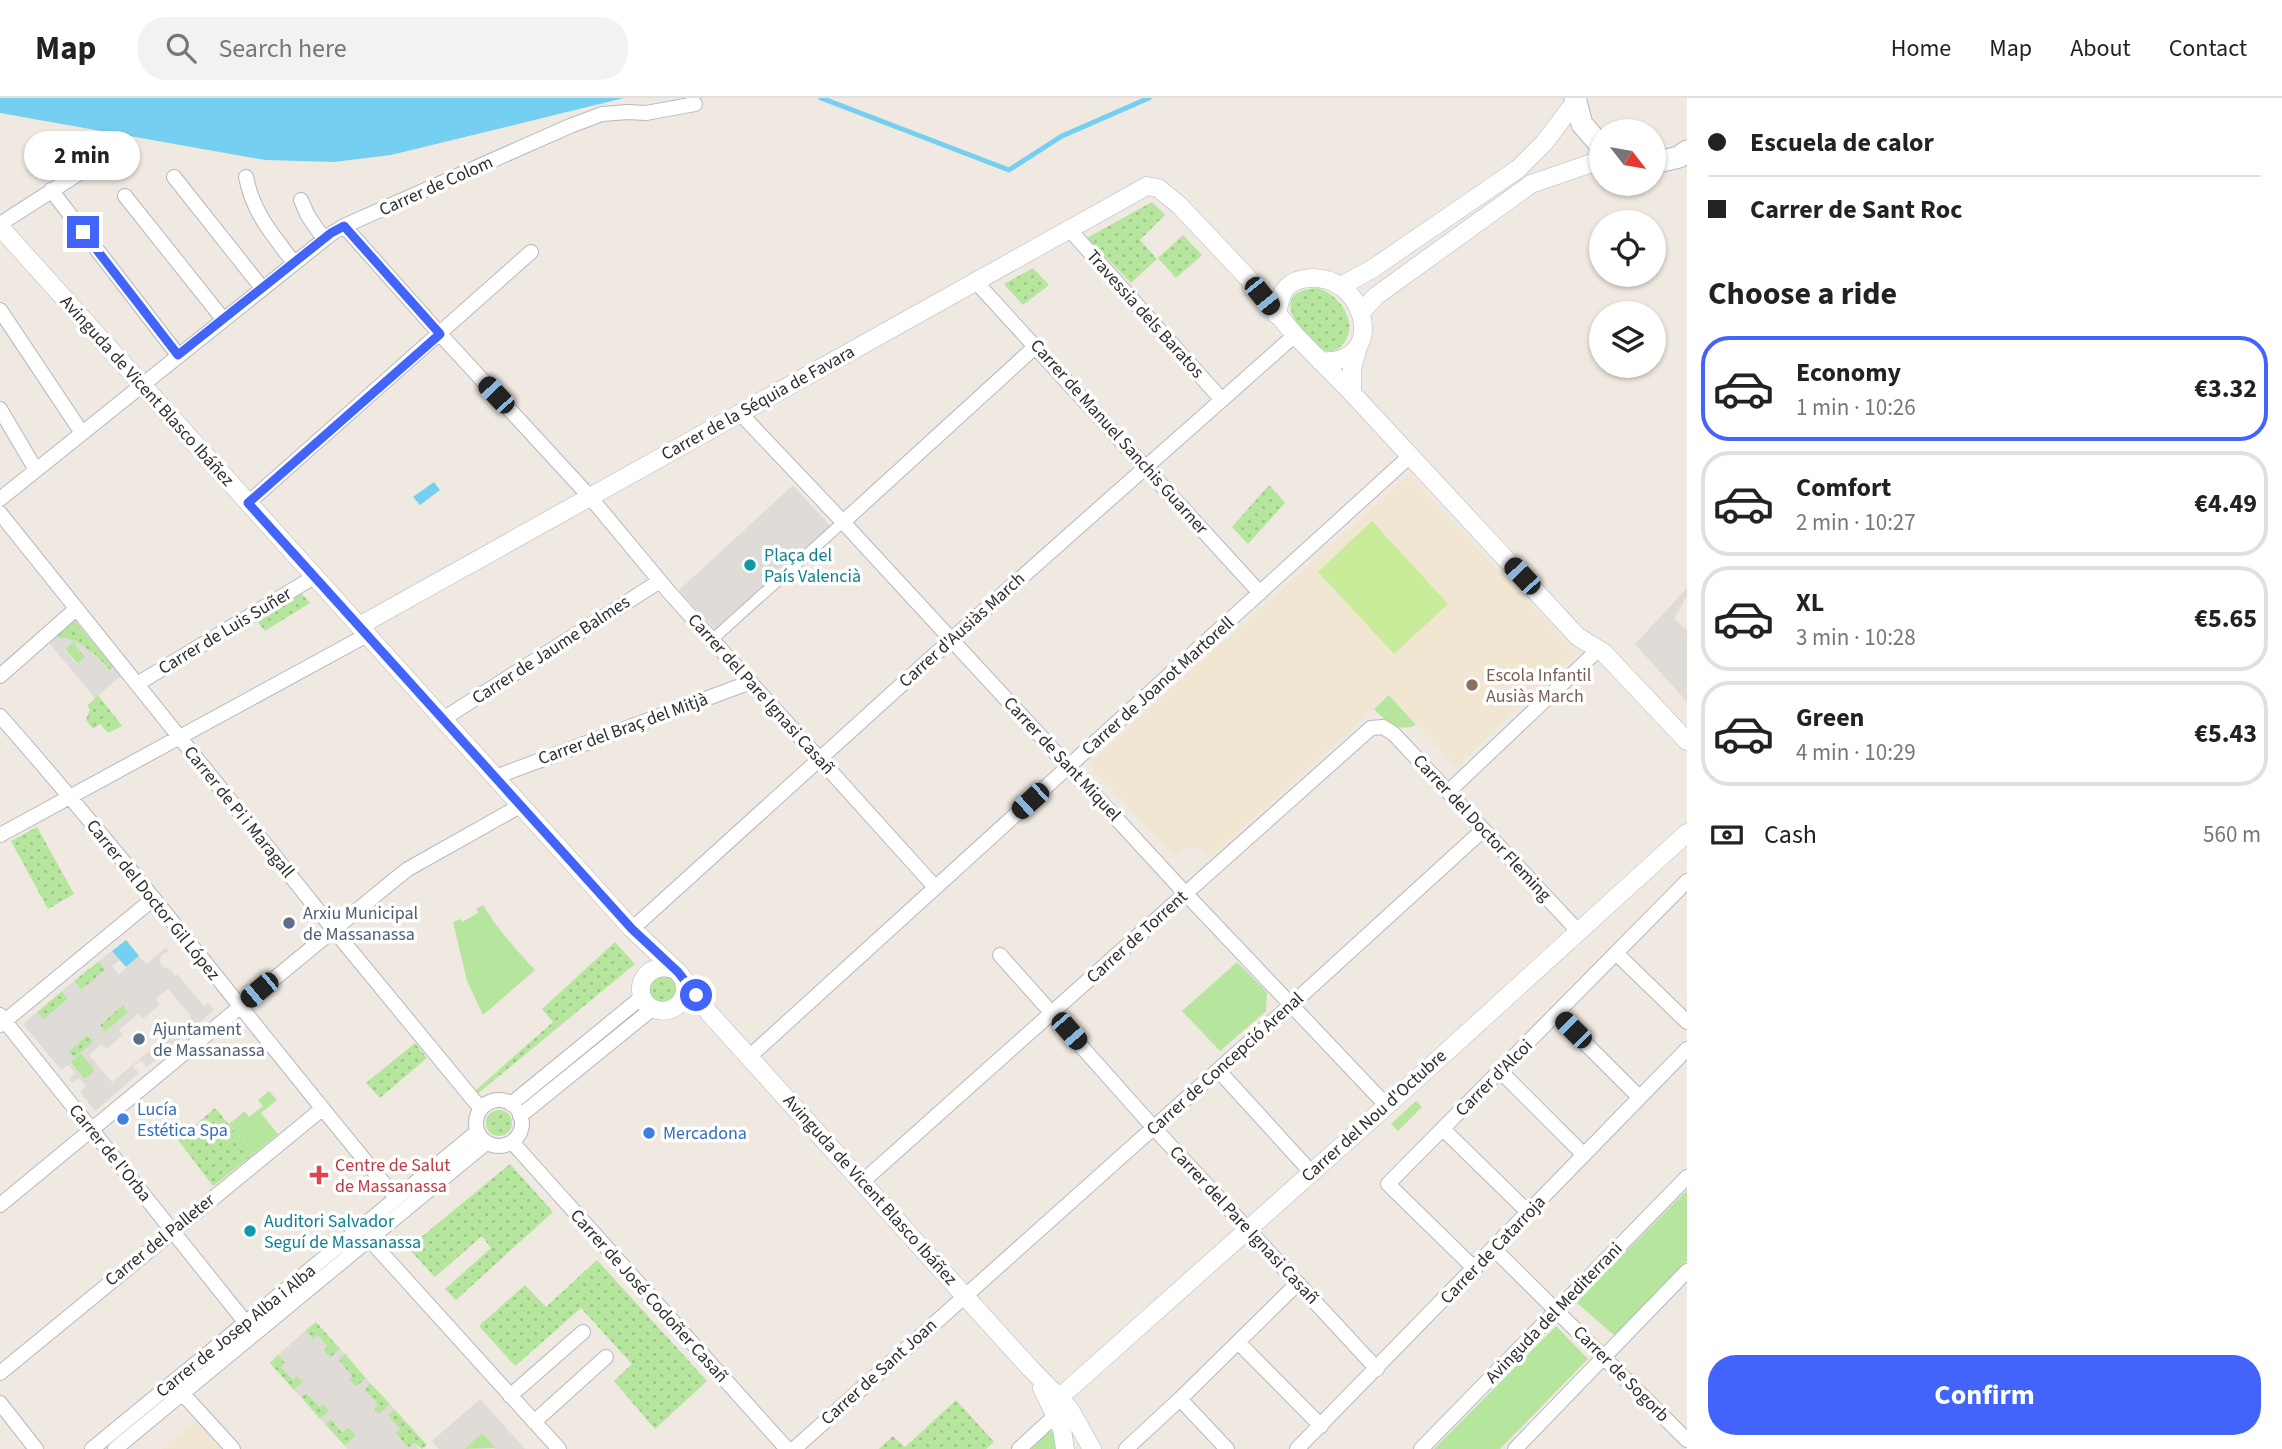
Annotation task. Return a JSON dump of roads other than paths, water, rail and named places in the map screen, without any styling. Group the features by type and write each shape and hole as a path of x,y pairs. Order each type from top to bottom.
{"main road":[{"path":"1575,100 1582,124 1589,132"},
{"path":"1666,160 1684,156"}],"street":[{"path":"1341,286 1372,269 1518,169 1544,143 1575,100"},
{"name":"Carrer de Colom","path":"0,499 262,288 344,226 602,114 646,113 695,104"},
{"path":"0,226 98,161"},
{"path":"1362,311 1376,296 1531,184 1589,164"},
{"path":"174,177 262,288"},
{"path":"246,177 250,198 260,218 294,263"},
{"name":"Carrer de la Séquia de Favara","path":"363,630 739,412 1147,186 1158,188 1179,205 1247,277"},
{"path":"51,190 178,355"},
{"path":"125,196 223,319"},
{"path":"301,200 324,239"},
{"name":"Avinguda de Vicent Blasco Ibáñez","path":"0,226 520,806 632,929 678,973 710,1014 1029,1367 1060,1397 1092,1449"},
{"name":"Carrer del Pare Ignasi Casañ","path":"344,226 590,497 660,580 935,887"},
{"name":"Travessia dels Baratos","path":"1069,229 1222,400"},
{"path":"248,503 531,252"},
{"path":"1247,277 1286,286 1308,278 1323,279 1341,286 1362,311 1365,326 1352,369 1352,393"},
{"path":"1247,277 1295,335 1578,637 1599,649 1687,741"},
{"name":"Carrer de Manuel Sanchis Guarner","path":"976,282 1260,593"},
{"path":"1277,314 1279,299 1286,286"},
{"path":"0,310 82,433"},
{"name":"Carrer d'Ausiàs March","path":"632,929 952,639 1295,335"},
{"path":"713,639 1037,346"},
{"path":"1320,361 1340,360 1358,347"},
{"path":"0,409 36,470"},
{"name":"Carrer de Sant Miquel","path":"739,412 952,639 1185,894 1387,1105"},
{"name":"Carrer de Joanot Martorell","path":"749,1057 1410,456"},
{"name":"Carrer de Pi i Maragall","path":"0,513 333,929 481,1109"},
{"name":"Carrer de Luis Suñer","path":"137,684 314,577"},
{"name":"Carrer de Jaume Balmes","path":"443,719 660,580"},
{"path":"0,676 76,608"},
{"path":"0,835 179,737 363,630"},
{"path":"1448,792 1599,649"},
{"name":"Carrer del Braç del Mitjà","path":"495,776 751,682"},
{"name":"Carrer del Doctor Gil López","path":"0,716 71,796 396,1199"},
{"name":"Carrer del Doctor Fleming","path":"1383,727 1394,734 1578,931"},
{"name":"Carrer de Torrent","path":"862,1182 1371,728 1383,727"},
{"path":"0,1205 408,869 520,806"},
{"name":"Carrer de Concepció Arenal","path":"965,1296 1483,830"},
{"name":"Carrer del Nou d'Octubre","path":"1060,1397 1687,833"},
{"name":"Carrer d'Alcoi","path":"1475,1269 1388,1184 1684,889"},
{"path":"2,1020 153,899"},
{"name":"Avinguda de Vicent Blasco Ibáñez","path":"632,929 643,948 643,978"},
{"path":"1617,954 1687,1021"},
{"name":"Carrer del Pare Ignasi Casañ","path":"1000,955 1154,1128 1377,1368"},
{"path":"667,967 678,973 685,990 681,1003 676,1008 664,1012 647,1003 640,991 643,978 653,968 667,967"},
{"path":"511,1104 647,1003"},
{"path":"520,1116 647,1003"},
{"path":"676,1008 710,1014"},
{"path":"1556,1014 1639,1097"},
{"name":"Carrer de l'Orba","path":"2,1020 246,1323"},
{"name":"Carrer de Catarroja","path":"1297,1449 1687,1049"},
{"path":"1218,1070 1311,1172"},
{"path":"1500,1072 1584,1155"},
{"path":"492,1101 511,1104 520,1116 520,1130 512,1142 499,1147 482,1138 476,1119 481,1109 492,1101"},
{"name":"Carrer del Palleter","path":"0,1373 321,1109"},
{"path":"1443,1129 1529,1213"},
{"name":"Carrer de Josep Alba i Alba","path":"92,1449 396,1199 482,1138"},
{"name":"Carrer de Josep Alba i Alba","path":"115,1449 369,1239 482,1138"},
{"name":"Carrer de José Codoñer Casañ","path":"512,1142 787,1449"},
{"name":"Avinguda del Mediterrani","path":"1421,1449 1687,1177"},
{"path":"369,1239 559,1449"},
{"name":"Carrer de Sogorb","path":"1494,1249 1687,1440"},
{"path":"1515,1449 1687,1271"},
{"path":"1126,1449 1297,1284"},
{"name":"Carrer de Sant Joan","path":"794,1449 965,1296"},
{"path":"510,1396 583,1332"},
{"path":"1238,1342 1321,1426"},
{"path":"534,1422 606,1357"},
{"name":"Avinguda de Vicent Blasco Ibáñez","path":"1029,1367 1056,1415 1062,1429 1065,1449"},
{"path":"182,1393 233,1449"},
{"path":"1180,1399 1227,1449"},
{"path":"0,1403 36,1449"},
{"path":"1019,1449 1056,1415"}],"water":[{"path":"0,98 624,98 391,155 334,162 265,160 0,113"},
{"path":"434,482 440,490 420,505 413,497"},
{"path":"126,940 139,956 126,967 112,951"}],"waterway":[{"path":"821,98 1009,170 1062,136 1149,98"}],"place":[{"name":"Plaça del País Valencià","path":"750,565"},
{"name":"Escola Infantil Ausiàs March","path":"1472,685"},
{"name":"Arxiu Municipal de Massanassa","path":"289,923"},
{"name":"Ajuntament de Massanassa","path":"139,1039"},
{"name":"Lucía Estética Spa","path":"123,1119"},
{"name":"Mercadona","path":"649,1133"},
{"name":"Centre de Salut de Massanassa","path":"319,1175"},
{"name":"Auditori Salvador Seguí de Massanassa","path":"250,1231"}]}
